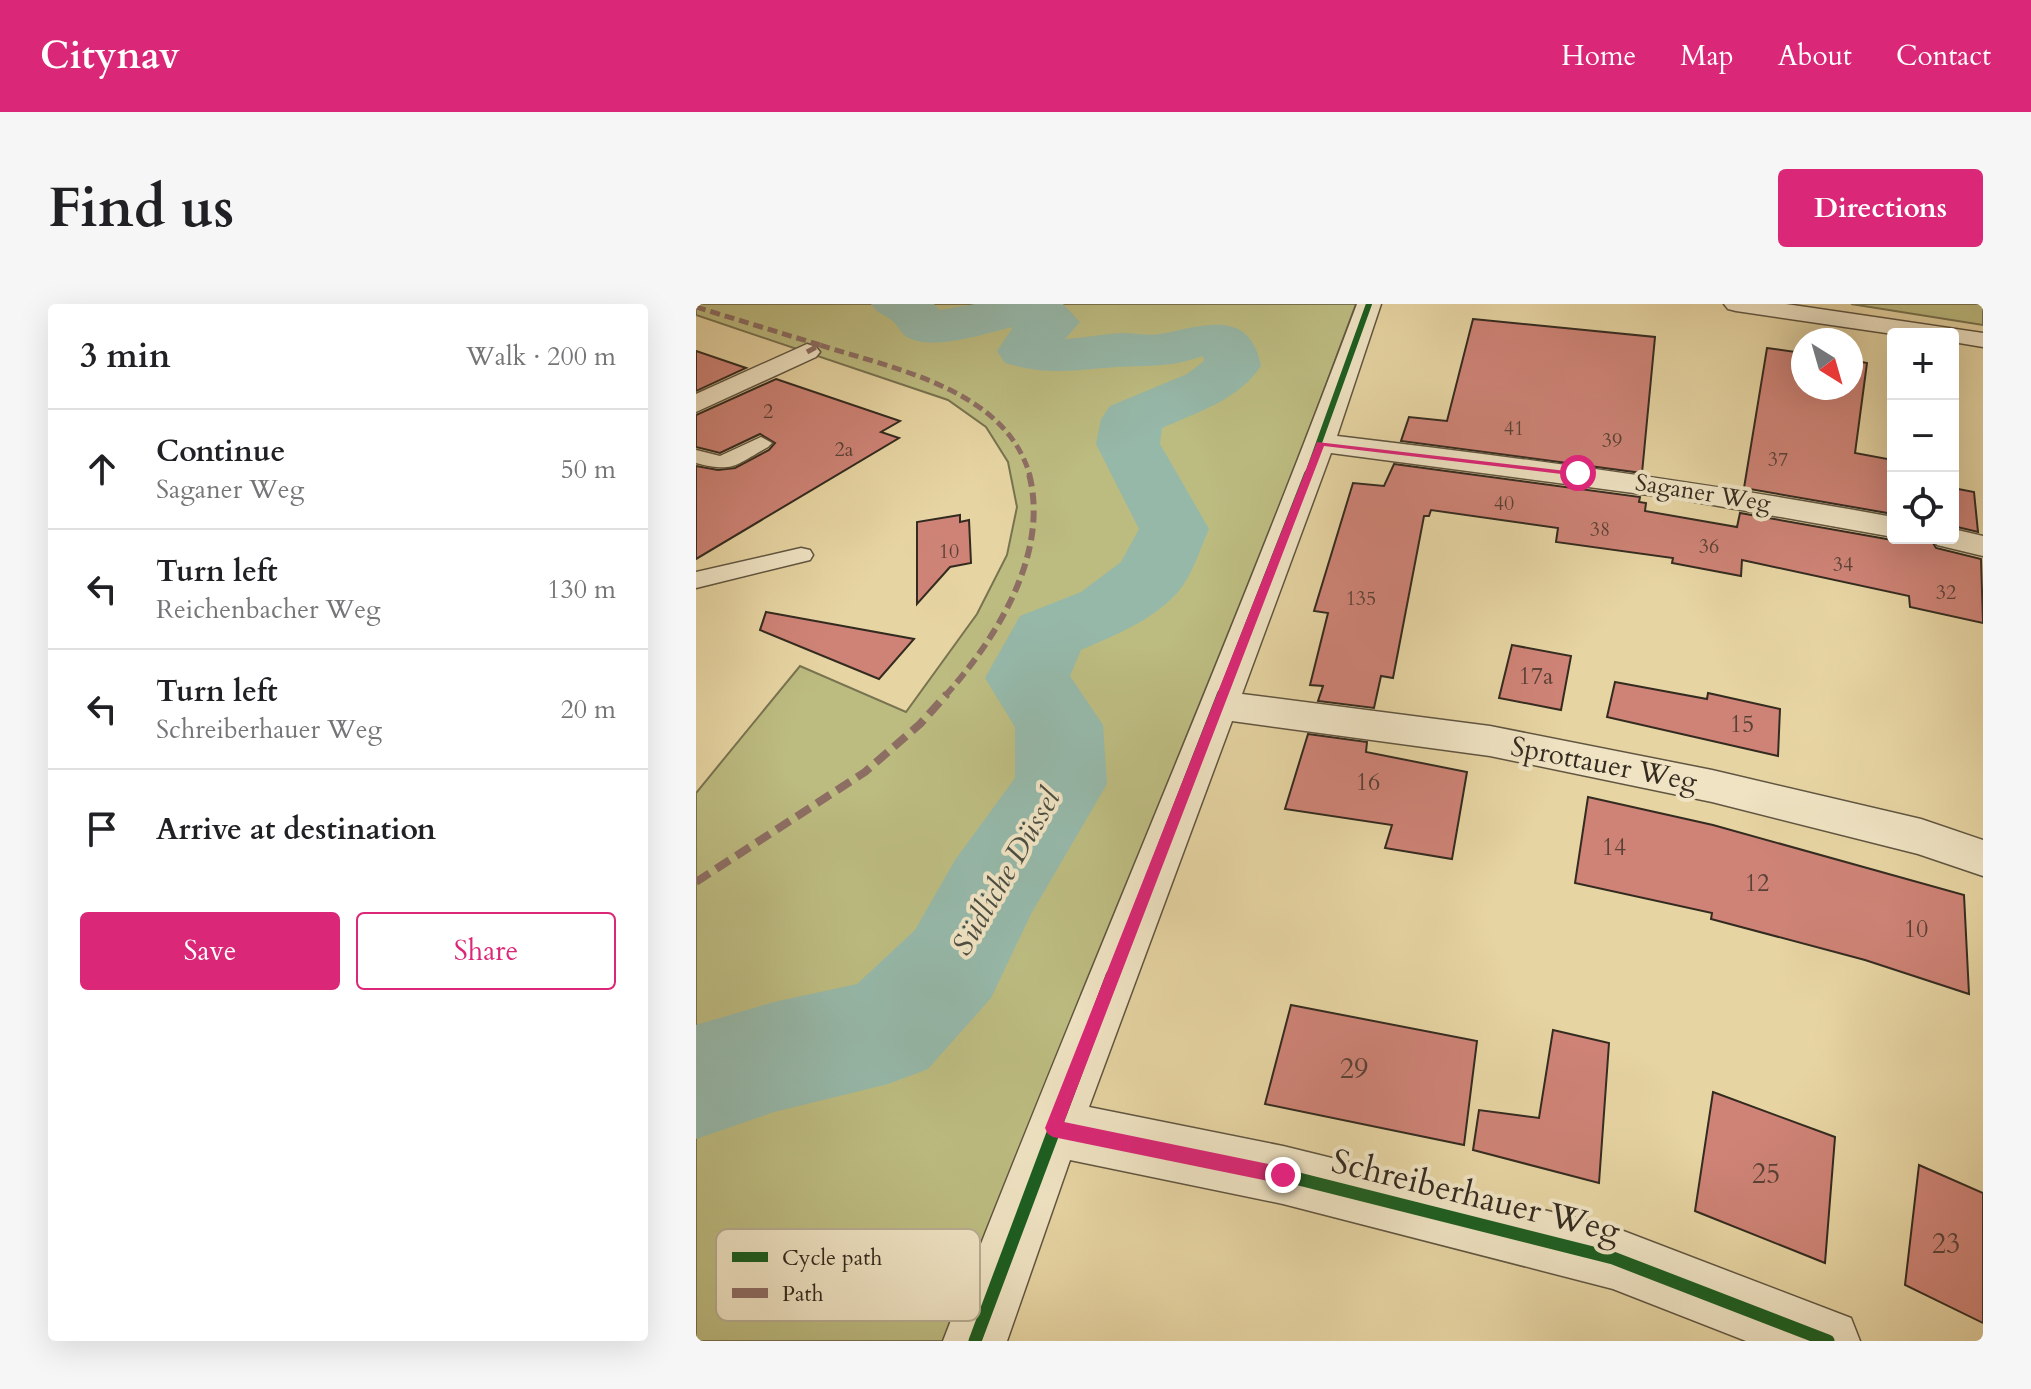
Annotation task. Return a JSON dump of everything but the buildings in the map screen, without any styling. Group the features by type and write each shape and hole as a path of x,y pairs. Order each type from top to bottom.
{"street":[{"path":"975,1341 1053,1128 1320,443 1369,304"},
{"path":"1736,304 1902,328"},
{"path":"1959,336 1983,340"},
{"path":"699,399 807,352"},
{"name":"Saganer Weg","path":"1320,443 1578,473 1763,501 1887,526"},
{"path":"1959,540 1983,546"},
{"name":"Sprottauer Weg","path":"1218,705 1490,741 1712,786 1921,837 1983,858"},
{"name":"Schreiberhauer Weg","path":"1053,1128 1283,1175 1613,1258 1828,1341"}],"lane":[{"path":"696,456 722,463 761,443"},
{"path":"696,580 801,555"}],"shaded area":[{"path":"696,304 1356,304 1207,704 980,1280 980,1229 716,1229 716,1321 964,1321 956,1341 696,1341 696,793 800,666 906,712 977,614 1007,555 1017,507 1008,462 986,427 948,400 696,315"},
{"path":"1851,304 1983,304 1983,325"}],"waterway":[{"name":"Südliche Düssel","path":"696,1082 774,1057 888,1031 953,964 991,890 1061,784 1059,725 1027,678 1048,634 1108,609 1151,576 1174,529 1128,444 1132,419 1208,386 1233,366 1230,347 1209,340 1157,351 1119,350 1060,356 1037,354 1025,351 1033,337 1054,322 1034,307 947,326 925,326 910,308 897,304"}],"marked path":[{"path":"696,307 820,345"},
{"path":"696,882 865,772 920,724 954,686 986,642 1013,595 1031,546 1036,499 1024,455 992,417 932,382 820,345 807,352"}],"cycle path":[{"path":"975,1341 1053,1128 1320,443 1369,304"},
{"path":"1053,1128 1283,1175 1613,1258 1828,1341"}],"route":[{"path":"1283,1175 1053,1128 1320,443 1578,473"}]}
